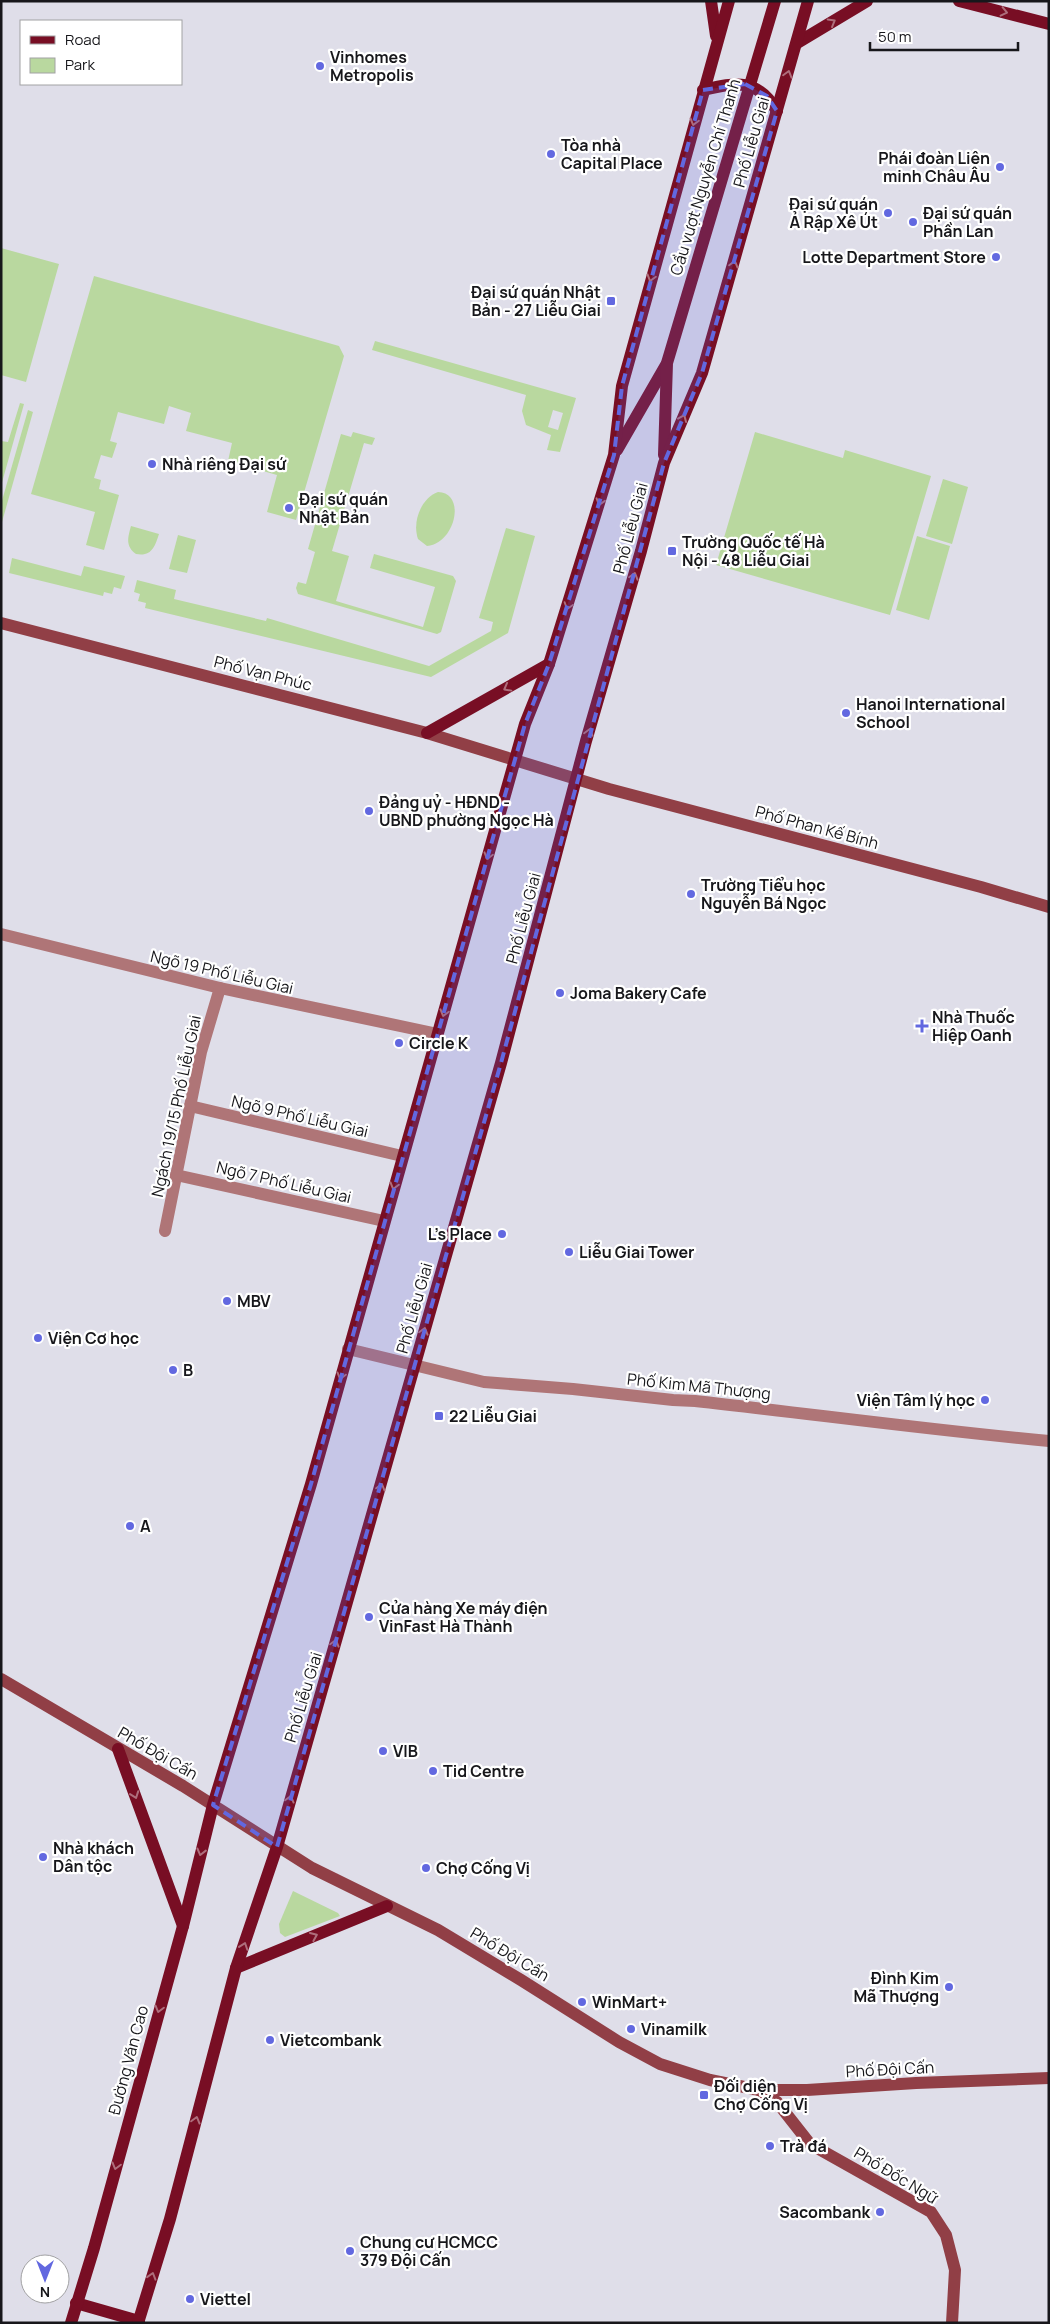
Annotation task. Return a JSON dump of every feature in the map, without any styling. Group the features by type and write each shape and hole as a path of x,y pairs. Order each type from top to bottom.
{"main road":[{"path":"711,1 717,41"},
{"path":"213,1805 311,1484 525,724 549,664 614,455 622,386 729,1"},
{"name":"Cầu vượt Nguyễn Chí Thanh","path":"614,455 667,363 775,1"},
{"name":"Phố Liễu Giai","path":"277,1846 501,1063 576,779 642,551 664,463 702,373 808,1"},
{"path":"797,42 867,1"},
{"path":"959,1 1049,24"},
{"path":"704,90 734,84 751,86 767,96 777,110"},
{"name":"Cầu vượt Nguyễn Chí Thanh","path":"664,463 667,363"},
{"path":"427,732 549,664"},
{"path":"118,1749 183,1926"},
{"name":"Đường Văn Cao","path":"71,2323 94,2248 183,1926 213,1805"},
{"path":"76,2303 139,2322 170,2219 236,1968 277,1846"},
{"path":"236,1968 387,1906"}],"street":[{"name":"Phố Vạn Phúc","path":"1,623 427,732 516,759"},
{"name":"Phố Phan Kế Bính","path":"516,759 576,779 1049,907"},
{"name":"Ngõ 19 Phố Liễu Giai","path":"1,934 220,988 438,1034"},
{"name":"Ngách 19/15 Phố Liễu Giai","path":"165,1231 201,1052 220,988"},
{"name":"Ngõ 9 Phố Liễu Giai","path":"190,1106 402,1156"},
{"name":"Ngõ 7 Phố Liễu Giai","path":"176,1175 384,1221"},
{"name":"Phố Kim Mã Thượng","path":"348,1349 484,1382 695,1401 832,1416 925,1430 1049,1441"},
{"name":"Phố Đội Cấn","path":"1,1679 213,1805 312,1868 438,1930 619,2042 660,2064 710,2080 759,2090 807,2090 916,2083 1049,2078"},
{"name":"Phố Đốc Ngữ","path":"759,2090 777,2102 810,2144 931,2212 946,2235 955,2270 952,2323"}],"highlighted area":[{"path":"745,84 767,96 777,111 702,373 664,463 501,1063 277,1847 213,1805 311,1484 525,724 549,664 614,455 622,386 703,90"}],"green space":[{"path":"1,248 59,264 26,382 1,375"},
{"path":"94,276 339,346 344,356 296,520 267,512 277,475 228,461 232,443 186,431 191,413 169,406 164,424 118,412 110,441 117,443 112,458 101,455 94,478 101,480 99,489 119,495 104,550 86,545 95,512 31,494"},
{"path":"375,341 576,398 560,452 547,450 551,435 526,425 522,411 526,395 372,350","holes":["553,410 563,413 558,430 548,427"]},
{"path":"20,403 24,404 1,486 1,441 8,442"},
{"path":"28,410 33,412 2,522 1,504"},
{"path":"353,432 375,438 372,445 364,443 332,551 349,556 336,601 423,627 435,587 370,568 374,554 453,576 456,581 441,632 437,634 298,594 296,588 298,582 306,584 315,552 308,549 341,434 351,437"},
{"path":"755,432 843,458 845,450 931,476 890,615 716,565"},
{"path":"943,479 968,487 952,544 926,536"},
{"path":"438,492 447,495 452,501 455,509 454,519 445,537 437,543 427,546 418,539 416,532 417,518 427,499"},
{"path":"131,526 159,534 152,550 146,554 136,554 130,548 128,538"},
{"path":"506,528 535,536 508,633 431,677 145,608 146,603 138,601 140,594 134,592 137,580 176,590 174,599 266,621 267,618 429,666 491,631 493,622 479,618"},
{"path":"178,535 196,540 187,573 169,569"},
{"path":"917,536 950,546 929,620 896,610"},
{"path":"12,558 81,576 84,566 125,576 121,589 114,587 112,594 104,592 103,596 9,573"},
{"path":"293,1891 338,1913 340,1916 285,1937 280,1933 279,1924"}],"place":[{"name":"Vinhomes Metropolis","path":"320,66"},
{"name":"Tòa nhà Capital Place","path":"551,154"},
{"name":"Phái đoàn Liên minh Châu Âu","path":"1000,167"},
{"name":"Đại sứ quán Ả Rập Xê Út","path":"888,213"},
{"name":"Đại sứ quán Phần Lan","path":"913,222"},
{"name":"Lotte Department Store","path":"996,257"},
{"name":"Đại sứ quán Nhật Bản - 27 Liễu Giai","path":"611,301"},
{"name":"Nhà riêng Đại sứ","path":"152,464"},
{"name":"Đại sứ quán Nhật Bản","path":"289,508"},
{"name":"Trường Quốc tế Hà Nội - 48 Liễu Giai","path":"672,551"},
{"name":"Hanoi International School","path":"846,713"},
{"name":"Đảng uỷ - HĐND - UBND phường Ngọc Hà","path":"369,811"},
{"name":"Trường Tiểu học Nguyễn Bá Ngọc","path":"691,894"},
{"name":"Joma Bakery Cafe","path":"560,993"},
{"name":"Nhà Thuốc Hiệp Oanh","path":"922,1026"},
{"name":"Circle K","path":"399,1043"},
{"name":"L's Place","path":"502,1234"},
{"name":"Liễu Giai Tower","path":"569,1252"},
{"name":"MBV","path":"227,1301"},
{"name":"Viện Cơ học","path":"38,1338"},
{"name":"B","path":"173,1370"},
{"name":"Viện Tâm lý học","path":"985,1400"},
{"name":"22 Liễu Giai","path":"439,1416"},
{"name":"A","path":"130,1526"},
{"name":"Cửa hàng Xe máy điện VinFast Hà Thành","path":"369,1617"},
{"name":"VIB","path":"383,1751"},
{"name":"Tid Centre","path":"433,1771"},
{"name":"Nhà khách Dân tộc","path":"43,1857"},
{"name":"Chợ Cống Vị","path":"426,1868"},
{"name":"Đình Kim Mã Thượng","path":"949,1987"},
{"name":"WinMart+","path":"582,2002"},
{"name":"Vinamilk","path":"631,2029"},
{"name":"Vietcombank","path":"270,2040"},
{"name":"Đối diện Chợ Cống Vị","path":"704,2095"},
{"name":"Trà đá","path":"770,2146"},
{"name":"Sacombank","path":"880,2212"},
{"name":"Chung cư HCMCC 379 Đội Cấn","path":"350,2251"},
{"name":"Viettel","path":"190,2299"}]}
